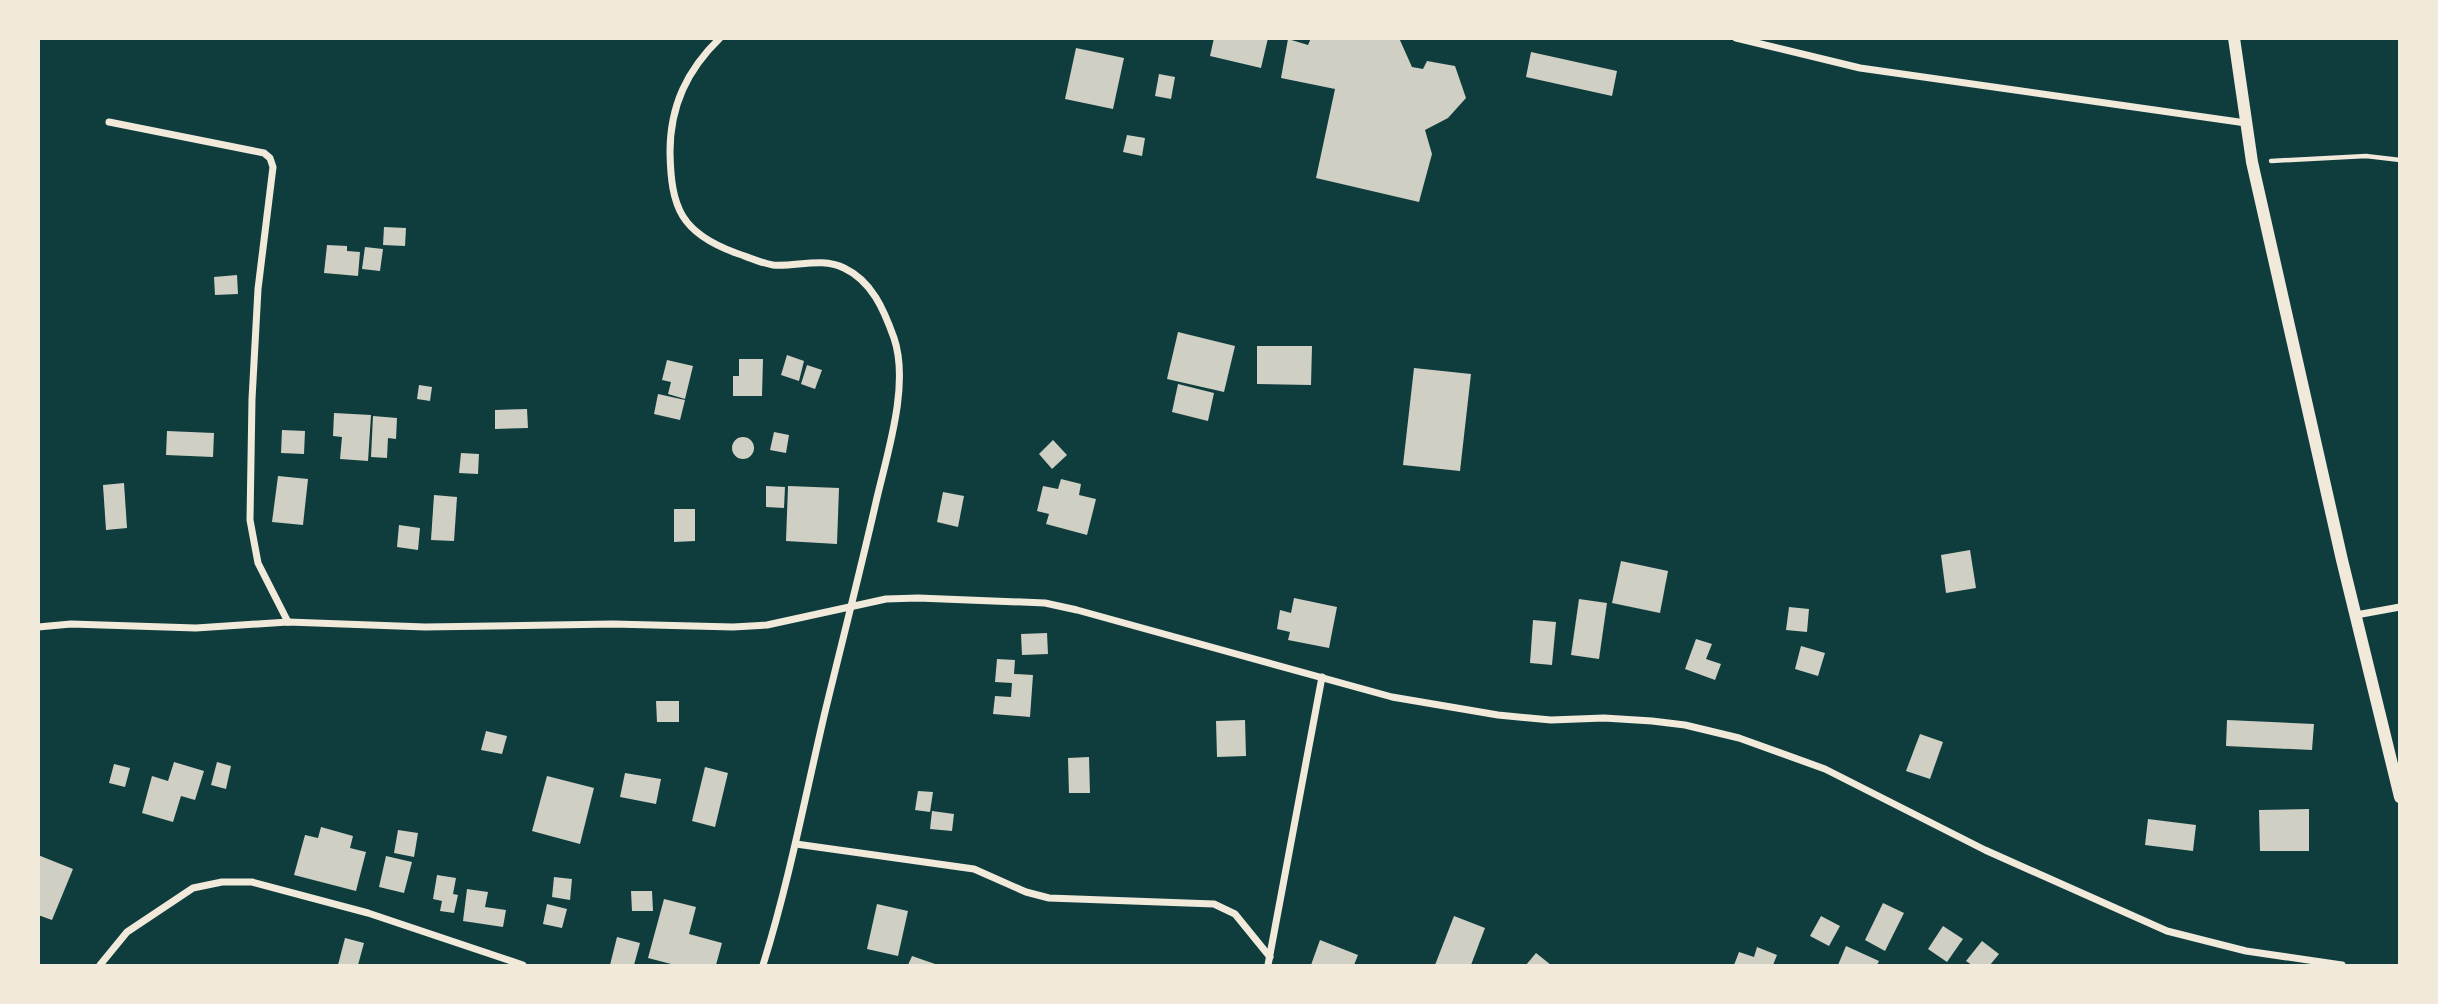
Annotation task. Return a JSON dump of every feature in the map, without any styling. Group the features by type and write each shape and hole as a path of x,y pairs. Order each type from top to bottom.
{"street":[{"path":"720,38 697,65 678,97 670,128 672,190 679,213 695,232 715,245 749,258 771,265 821,262 841,266 858,276 872,290 886,314 897,348 899,383 891,433 852,607 783,901 763,965"},
{"path":"1736,38 1860,68 2246,123"},
{"path":"2234,38 2252,162 2399,797"},
{"path":"109,122 264,153 270,158 273,167 258,289 252,399 250,520 258,563 288,622"},
{"path":"38,627 71,624 196,628 288,622 425,627 613,624 733,627 778,623 886,600 918,598 1045,603 1392,696 1498,715 1551,720 1604,718 1653,721 1685,725 1739,738 1825,769 1985,850 2167,931 2246,951 2343,965"},
{"path":"2356,615 2399,607"},
{"path":"1269,961 1322,677"},
{"path":"796,844 974,869 1026,892 1049,898 1214,904 1235,914 1269,961"},
{"path":"100,965 127,932 193,888 222,882 252,882 368,913 523,965"}],"path":[{"path":"2252,162 2367,156 2399,160"}],"building":[{"path":"1214,38 1268,38 1261,68 1210,56"},
{"path":"1311,38 1399,38 1412,67 1423,69 1427,61 1455,66 1466,98 1448,118 1425,130 1432,154 1419,202 1316,178 1335,89 1281,78 1288,39 1308,45"},
{"path":"1076,48 1124,58 1113,109 1065,99"},
{"path":"1531,52 1617,71 1612,96 1526,77"},
{"path":"1159,74 1175,77 1171,99 1155,96"},
{"path":"1127,135 1145,138 1142,156 1123,152"},
{"path":"384,227 406,228 405,246 383,245"},
{"path":"327,245 347,246 347,251 360,252 358,276 324,273"},
{"path":"365,247 383,249 380,271 362,269"},
{"path":"237,275 238,294 215,295 214,277"},
{"path":"1178,332 1235,346 1224,392 1167,379"},
{"path":"1257,346 1312,346 1311,385 1257,384"},
{"path":"787,355 804,361 799,381 781,375"},
{"path":"739,359 763,359 762,396 733,396 733,376 739,376"},
{"path":"667,360 693,366 685,399 668,394 671,382 662,380"},
{"path":"807,365 822,370 815,389 801,384"},
{"path":"1414,368 1471,374 1460,471 1403,465"},
{"path":"1178,384 1214,393 1208,421 1172,412"},
{"path":"419,385 432,387 430,401 417,399"},
{"path":"658,394 685,400 680,420 654,414"},
{"path":"527,409 528,428 495,429 495,410"},
{"path":"334,413 371,415 368,461 340,459 342,437 333,436"},
{"path":"373,416 397,418 396,439 388,438 387,458 371,457"},
{"path":"282,430 305,431 304,454 281,453"},
{"path":"167,431 214,433 213,457 166,455"},
{"path":"774,432 789,435 786,453 770,450"},
{"path":"743,437 751,440 754,448 751,456 743,459 735,456 732,448 735,440"},
{"path":"1053,440 1067,455 1052,469 1039,454"},
{"path":"461,453 479,454 478,474 459,473"},
{"path":"278,476 308,479 303,525 272,522"},
{"path":"1061,479 1081,484 1079,495 1096,499 1087,535 1046,524 1049,514 1037,511 1043,486 1058,489"},
{"path":"124,483 127,528 106,530 103,485"},
{"path":"766,486 785,487 784,508 766,507"},
{"path":"788,486 839,488 837,544 786,541"},
{"path":"943,492 964,496 958,527 937,522"},
{"path":"434,495 457,497 454,541 431,540"},
{"path":"674,509 695,509 695,541 674,542"},
{"path":"399,525 420,528 418,550 397,547"},
{"path":"1970,550 1976,588 1946,593 1941,555"},
{"path":"1621,561 1668,571 1660,613 1612,603"},
{"path":"1294,598 1337,607 1329,648 1288,640 1290,632 1277,629 1280,610 1291,613"},
{"path":"1579,599 1607,603 1599,659 1571,655"},
{"path":"1789,607 1809,609 1807,632 1786,630"},
{"path":"1533,620 1556,622 1552,665 1530,663"},
{"path":"1047,633 1048,654 1022,655 1021,634"},
{"path":"1696,639 1712,644 1706,659 1721,664 1715,680 1685,669"},
{"path":"1801,646 1825,653 1818,676 1795,669"},
{"path":"997,659 1015,660 1014,674 1033,675 1030,717 993,714 995,696 1011,697 1012,683 995,682"},
{"path":"656,701 679,701 679,722 657,722"},
{"path":"1245,720 1246,756 1217,757 1216,721"},
{"path":"2227,720 2314,724 2312,750 2226,746"},
{"path":"486,731 507,736 502,754 481,750"},
{"path":"1920,734 1943,742 1930,779 1906,771"},
{"path":"1089,757 1090,793 1069,793 1068,758"},
{"path":"174,762 204,771 195,800 181,796 173,822 142,813 152,776 168,781"},
{"path":"217,762 231,766 226,789 211,785"},
{"path":"114,764 130,768 125,787 109,783"},
{"path":"705,767 728,773 715,827 692,821"},
{"path":"625,773 661,779 656,804 620,797"},
{"path":"547,776 594,788 580,844 532,831"},
{"path":"918,791 933,792 930,812 915,810"},
{"path":"2309,809 2309,851 2260,851 2259,810"},
{"path":"932,811 954,814 952,831 930,829"},
{"path":"2148,819 2196,825 2193,851 2145,845"},
{"path":"321,827 353,836 350,848 366,852 356,891 294,875 305,835 318,838"},
{"path":"398,830 418,833 414,857 394,853"},
{"path":"38,855 73,869 52,920 38,915"},
{"path":"386,856 412,862 404,893 379,887"},
{"path":"437,875 456,878 453,894 458,895 454,913 440,911 442,901 433,899"},
{"path":"554,877 572,879 570,900 552,897"},
{"path":"467,889 488,892 485,907 506,910 503,927 463,921"},
{"path":"631,891 652,891 653,911 632,911"},
{"path":"664,899 696,907 689,934 722,943 716,965 675,965 648,958"},
{"path":"1883,903 1904,913 1885,951 1865,940"},
{"path":"547,904 567,909 562,928 543,924"},
{"path":"877,904 908,911 898,956 867,949"},
{"path":"1454,916 1485,928 1471,965 1435,965"},
{"path":"1821,916 1840,926 1829,946 1810,936"},
{"path":"1943,926 1963,939 1947,962 1928,949"},
{"path":"617,937 640,943 634,965 610,965"},
{"path":"345,938 364,943 358,965 338,965"},
{"path":"1320,940 1358,955 1354,965 1311,965"},
{"path":"1982,941 1999,954 1990,965 1972,965 1966,961"},
{"path":"1846,946 1879,961 1877,965 1838,965"},
{"path":"1757,947 1777,955 1773,965 1734,965 1739,952 1754,957"},
{"path":"1536,953 1551,965 1526,965"},
{"path":"912,956 938,965 908,965"}]}
